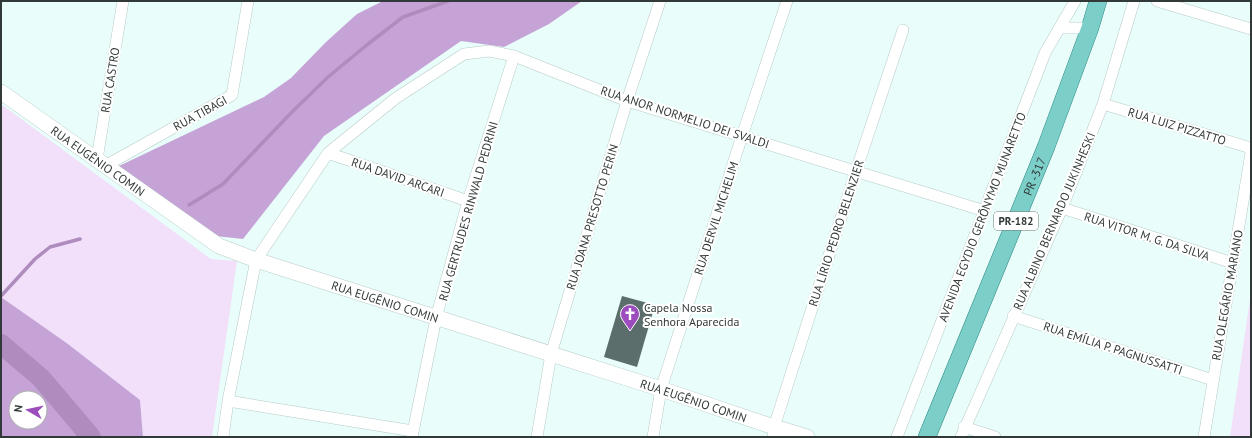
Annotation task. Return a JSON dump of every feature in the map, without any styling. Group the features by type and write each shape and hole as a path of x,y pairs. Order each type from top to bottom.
{"main road":[{"name":"PR -317","path":"927,437 1006,243 1027,196 1090,28 1098,1"}],"street":[{"name":"RUA CASTRO","path":"101,162 122,1"},
{"name":"RUA TIBAGI","path":"101,162 232,95 248,1"},
{"name":"RUA JOANA PRESOTTO PERIN","path":"538,437 551,354 627,101 660,1"},
{"name":"RUA DERVIL MICHELIM","path":"653,437 661,389 787,1"},
{"name":"AVENIDA EGYDIO GERÔNYMO MUNARETTO","path":"897,437 1045,53 1075,1"},
{"name":"RUA ALBINO BERNARDO JUKINHESKI","path":"962,432 1062,208 1103,104 1134,1"},
{"path":"1157,1 1251,29"},
{"path":"1060,28 1090,28"},
{"name":"RUA LÍRIO PEDRO BELENZIER","path":"773,432 856,171 903,30"},
{"name":"RUA ANOR NORMELIO DEI SVALDI","path":"256,260 328,153 396,98 464,54 489,51 514,56 627,101 985,211"},
{"name":"RUA GERTRUDES RINWALD PEDRINI","path":"413,434 436,318 468,201 514,56"},
{"name":"RUA EUGÊNIO COMIN","path":"1,92 219,246 256,260 661,389 773,432 806,437"},
{"name":"RUA LUIZ PIZZATTO","path":"1103,104 1251,148"},
{"name":"RUA OLEGÁRIO MARIANO","path":"1204,437 1251,152"},
{"name":"RUA DAVID ARCARI","path":"328,153 468,201"},
{"name":"RUA VITOR M. G. DA SILVA","path":"1062,208 1233,263"},
{"path":"223,437 228,401 256,260"},
{"name":"RUA EMÍLIA P. PAGNUSSATTI","path":"1013,316 1213,380"},
{"path":"228,401 413,434"},
{"path":"962,432 994,437"}],"shaded area":[{"path":"383,1 582,1 549,24 504,47 461,41 324,136 243,239 215,236 119,166 264,97 291,78 326,42 357,14"},
{"path":"1,104 211,259 237,261 212,437 143,437 140,400 68,344 1,297"},
{"path":"1251,292 1251,437 1230,437"},
{"path":"1,297 68,344 140,400 143,437 1,437"}],"building":[{"name":"Capela Nossa Senhora Aparecida","path":"622,296 655,305 637,367 604,357"}],"waterway":[{"path":"189,205 223,184 290,114 328,77 368,44 403,17 448,1"},
{"path":"1,296 35,259 50,247 80,239"},
{"path":"1,344 41,378 91,437"}],"place":[{"name":"Capela Nossa Senhora Aparecida","path":"630,331"}]}
